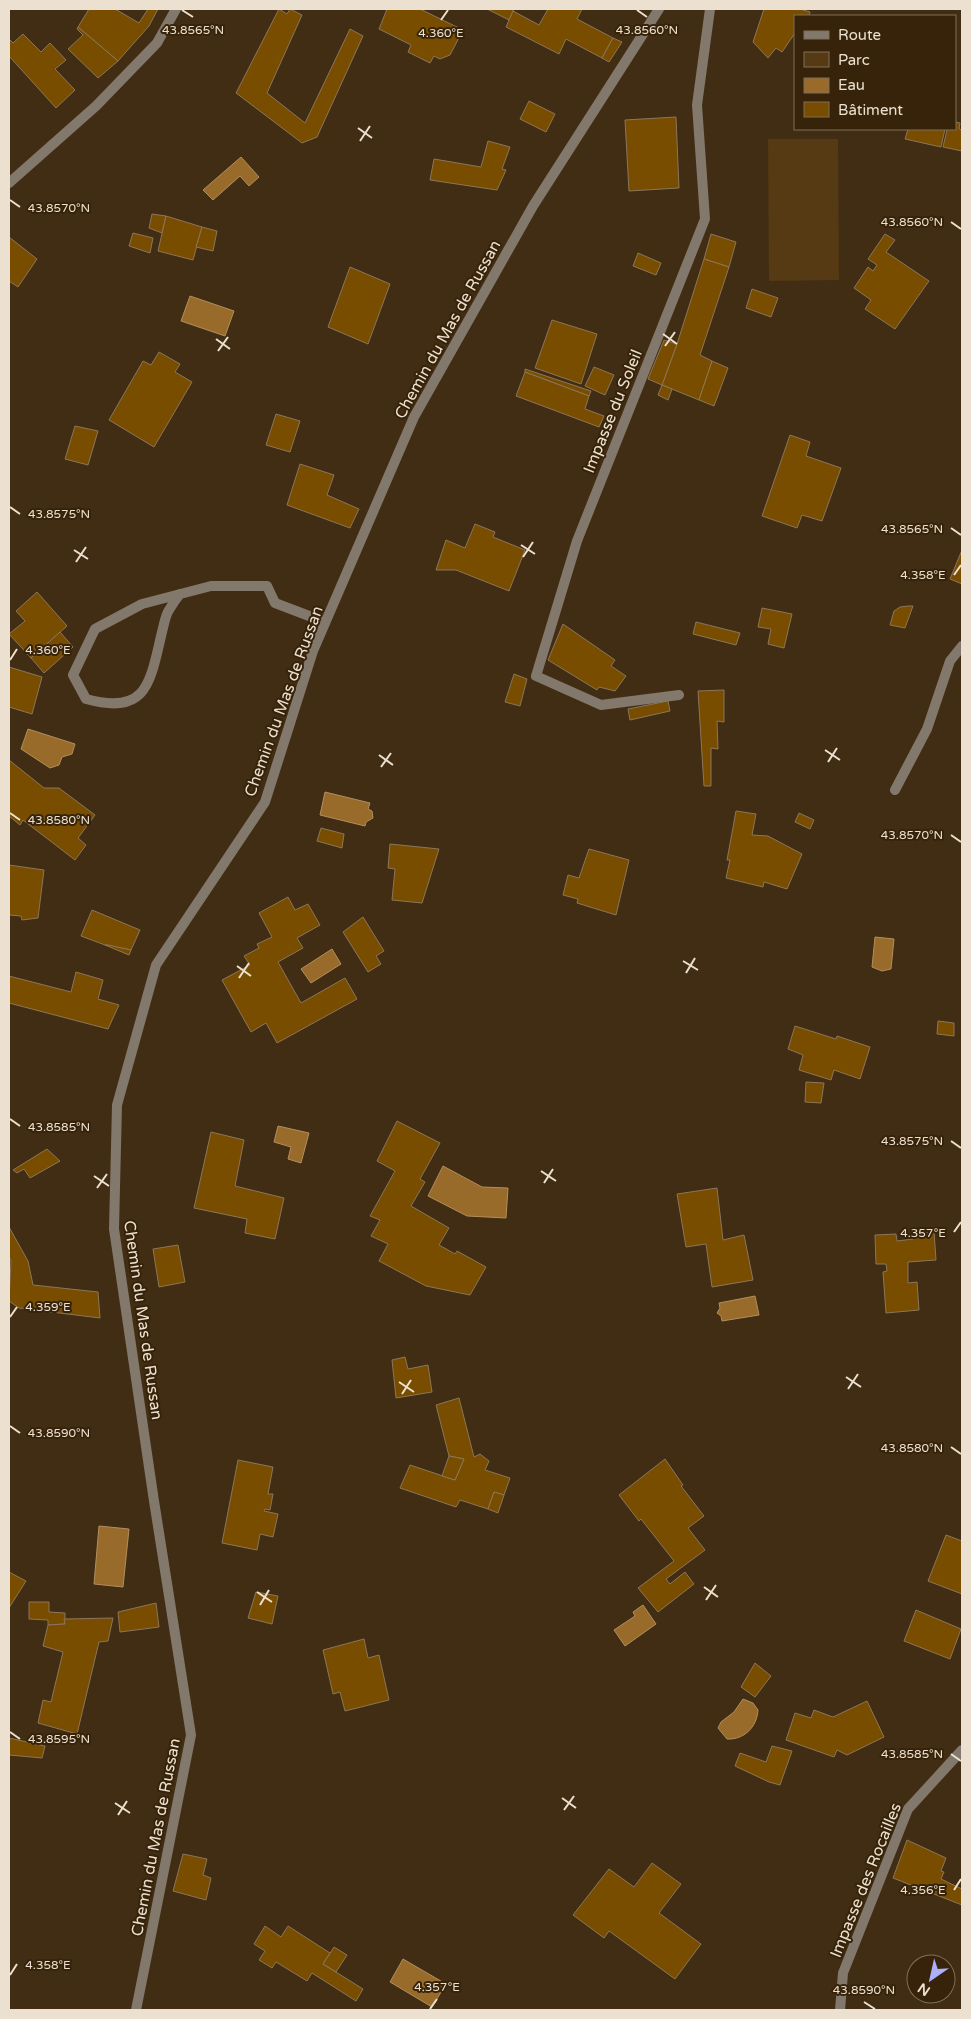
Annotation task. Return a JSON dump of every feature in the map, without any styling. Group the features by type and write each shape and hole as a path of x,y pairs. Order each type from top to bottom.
{"street":[{"path":"9,183 96,106 157,43 176,9"},
{"name":"Chemin du Mas de Russan","path":"136,2010 191,1736 114,1229 117,1104 156,965 265,802 313,651 414,417 533,206 659,9"},
{"name":"Impasse du Soleil","path":"679,695 601,704 536,676 577,541 705,219 697,105 710,9"},
{"path":"180,594 168,611 154,667 146,689 130,701 105,704 86,699 73,675 95,629 142,604 180,594 211,586 267,586 275,603 325,622"},
{"path":"895,790 927,729 950,661 962,646"},
{"name":"Impasse des Rocailles","path":"840,2010 843,1973 908,1809 962,1750"}],"green space":[{"path":"768,139 838,139 839,280 769,281"}],"water":[{"path":"241,157 259,177 249,186 240,176 213,200 203,190"},
{"path":"190,296 234,311 225,336 181,321"},
{"path":"28,729 75,744 72,754 62,757 59,765 50,768 21,749"},
{"path":"325,792 370,803 368,809 372,811 373,818 366,822 365,826 320,815"},
{"path":"875,937 894,939 891,969 882,971 872,967"},
{"path":"332,949 341,964 311,983 301,969"},
{"path":"278,1126 309,1133 301,1163 288,1159 291,1147 274,1142"},
{"path":"443,1166 482,1187 508,1188 506,1218 467,1216 428,1196"},
{"path":"755,1296 759,1315 722,1321 721,1316 717,1313 720,1308 719,1303"},
{"path":"99,1526 129,1529 123,1587 94,1584"},
{"path":"643,1605 656,1624 625,1646 614,1630 635,1616 633,1612"},
{"path":"743,1699 753,1703 758,1710 755,1722 744,1735 727,1739 718,1728 721,1722 734,1712"},
{"path":"403,1959 446,1984 432,2007 390,1982"}],"building":[{"path":"89,9 115,9 139,23 148,9 158,9 149,26 118,61 78,27"},
{"path":"279,9 287,14 290,9 302,15 267,93 305,123 350,29 363,36 317,137 302,143 236,93"},
{"path":"387,9 420,9 463,30 450,55 440,59 434,56 430,63 408,52 411,45 379,29"},
{"path":"487,9 514,9 509,20"},
{"path":"548,9 582,9 577,19 613,38 602,58 566,39 559,54 506,27 513,11 539,25"},
{"path":"764,9 800,9 810,12 809,15 794,15 794,34 782,52 776,48 768,58 753,42"},
{"path":"78,27 118,61 98,78 68,49 83,35 77,29"},
{"path":"23,34 41,52 50,43 66,60 55,69 75,90 56,108 9,56 9,39 13,43"},
{"path":"613,38 622,42 609,62 602,58"},
{"path":"529,101 555,114 546,132 520,119"},
{"path":"676,117 679,188 629,191 625,120"},
{"path":"956,122 960,123 962,151 943,147 947,130 956,130"},
{"path":"908,130 945,130 941,147 905,139"},
{"path":"488,141 510,147 502,169 506,170 497,190 430,180 434,159 481,167"},
{"path":"152,214 166,216 162,233 149,228"},
{"path":"166,216 202,227 193,260 158,251"},
{"path":"202,227 217,231 213,251 196,247"},
{"path":"133,233 153,238 150,253 129,246"},
{"path":"711,234 736,242 729,267 704,259"},
{"path":"885,234 895,240 886,252 929,281 895,329 865,309 871,300 854,288 868,267 873,271 877,265 868,259"},
{"path":"9,237 37,259 18,287 9,281"},
{"path":"638,253 661,263 656,275 633,266"},
{"path":"704,259 729,267 700,355 712,361 699,400 662,385"},
{"path":"350,267 390,284 368,344 328,327"},
{"path":"752,289 778,298 771,317 746,308"},
{"path":"552,320 597,334 581,384 535,368"},
{"path":"664,340 677,344 662,385 648,379"},
{"path":"159,352 180,364 175,372 192,382 154,447 109,420 143,361 151,365"},
{"path":"712,361 728,368 714,406 699,400"},
{"path":"594,367 614,375 605,395 585,386"},
{"path":"525,369 591,391 589,396 525,372"},
{"path":"525,372 589,396 585,409 604,416 599,427 516,396"},
{"path":"662,385 672,389 668,400 658,395"},
{"path":"276,414 300,421 290,452 266,445"},
{"path":"75,426 98,431 88,465 65,459"},
{"path":"790,435 810,442 806,456 841,468 822,521 802,515 797,528 762,516"},
{"path":"300,464 334,475 327,495 359,509 350,528 287,505"},
{"path":"475,524 495,532 493,537 525,550 509,591 456,570 436,570 446,540 465,548"},
{"path":"962,550 962,584 950,579"},
{"path":"37,592 67,626 31,658 9,634 25,621 16,611"},
{"path":"913,606 905,628 890,625 894,611 900,607"},
{"path":"762,608 792,614 784,648 768,644 771,629 758,627"},
{"path":"696,622 740,633 736,645 693,634"},
{"path":"563,624 615,660 611,666 626,676 615,691 599,687 597,690 548,660"},
{"path":"60,632 73,647 44,673 31,658"},
{"path":"9,667 42,677 32,714 9,707"},
{"path":"514,674 527,679 520,706 505,702"},
{"path":"724,690 724,722 717,721 718,749 711,748 711,786 704,786 698,691"},
{"path":"668,701 670,711 630,720 628,709"},
{"path":"9,760 44,788 59,788 95,815 78,838 86,845 75,860 23,820 20,825 9,816"},
{"path":"736,811 756,814 752,835 768,836 802,854 787,889 764,882 763,887 726,878 730,860 727,860"},
{"path":"799,813 814,820 810,829 795,822"},
{"path":"321,828 344,834 342,848 317,841"},
{"path":"390,844 439,849 422,903 392,900 395,869 388,868"},
{"path":"589,849 629,860 616,915 577,903 578,899 563,895 568,875 579,878"},
{"path":"9,865 44,870 38,918 22,920 21,916 9,915"},
{"path":"288,897 295,910 308,904 320,925 297,938 303,948 278,962 301,1003 345,978 357,999 277,1043 266,1023 251,1032 222,980 250,965 244,956 259,948 257,944 272,937 259,913"},
{"path":"92,910 140,930 131,950 105,945 81,936"},
{"path":"363,917 384,951 376,956 381,964 368,972 343,932"},
{"path":"105,945 108,945 131,950 129,955"},
{"path":"76,972 103,980 98,999 119,1005 108,1029 9,1003 9,976 71,992"},
{"path":"938,1021 954,1023 954,1036 937,1034"},
{"path":"795,1026 836,1039 837,1036 870,1047 860,1079 834,1070 831,1080 799,1070 803,1055 788,1049"},
{"path":"806,1082 824,1083 821,1103 805,1102"},
{"path":"397,1121 440,1143 420,1179 425,1182 411,1206 449,1228 439,1245 455,1254 457,1251 486,1267 470,1295 426,1286 379,1261 388,1244 371,1236 380,1220 370,1216 395,1171 377,1161"},
{"path":"211,1132 244,1140 235,1186 284,1198 275,1239 245,1233 247,1219 194,1208"},
{"path":"47,1149 60,1161 30,1178 24,1169 17,1173 13,1170"},
{"path":"717,1188 723,1240 744,1235 753,1280 712,1287 706,1244 686,1247 677,1194"},
{"path":"9,1227 28,1261 33,1285 98,1292 100,1318 19,1308 9,1301 11,1261 9,1256"},
{"path":"934,1231 936,1260 908,1262 908,1283 917,1282 919,1310 886,1313 883,1272 887,1271 886,1264 876,1264 875,1235 896,1234 897,1241 913,1239 913,1234"},
{"path":"178,1245 185,1282 159,1287 153,1249"},
{"path":"405,1357 408,1369 428,1365 432,1392 396,1398 392,1360"},
{"path":"459,1398 474,1457 480,1454 489,1461 485,1470 510,1478 504,1495 494,1492 488,1509 460,1500 456,1507 400,1488 410,1465 455,1480 464,1459 449,1456 436,1405"},
{"path":"449,1456 464,1459 455,1480 442,1476"},
{"path":"665,1459 683,1485 681,1486 704,1516 688,1528 705,1550 666,1579 670,1584 685,1572 694,1584 658,1612 638,1588 674,1561 641,1519 639,1521 619,1495"},
{"path":"238,1460 273,1467 268,1494 273,1494 270,1510 265,1509 264,1511 278,1514 273,1537 260,1534 257,1550 222,1543"},
{"path":"494,1492 504,1495 498,1513 488,1509"},
{"path":"946,1535 962,1541 962,1594 928,1581"},
{"path":"9,1572 26,1581 9,1608"},
{"path":"256,1592 278,1596 272,1624 248,1618"},
{"path":"29,1602 49,1602 49,1612 65,1613 65,1624 48,1625 48,1620 29,1619"},
{"path":"156,1603 159,1627 120,1632 118,1612"},
{"path":"916,1610 961,1629 950,1659 904,1641"},
{"path":"113,1618 108,1641 99,1642 77,1734 38,1723 43,1700 51,1702 63,1652 43,1646 48,1625 65,1624 64,1619"},
{"path":"364,1639 368,1658 379,1655 389,1700 345,1711 340,1692 333,1694 323,1650"},
{"path":"755,1663 771,1676 755,1697 741,1687"},
{"path":"867,1701 884,1737 847,1755 837,1750 834,1757 786,1740 795,1713 811,1718 814,1710 833,1717"},
{"path":"9,1738 45,1746 42,1758 9,1755"},
{"path":"772,1746 792,1751 780,1785 769,1782 735,1766 740,1753 766,1762"},
{"path":"907,1840 946,1858 941,1871 944,1872 941,1879 962,1889 962,1905 893,1878"},
{"path":"183,1854 207,1859 203,1875 211,1878 206,1900 173,1891"},
{"path":"652,1863 681,1884 659,1913 701,1944 675,1979 609,1931 604,1938 573,1915 609,1869 634,1887"},
{"path":"265,1926 281,1937 288,1926 330,1953 323,1964 363,1989 356,2001 312,1973 307,1981 276,1962 272,1968 259,1960 265,1951 254,1944"},
{"path":"334,1947 347,1955 336,1972 323,1964"}]}
